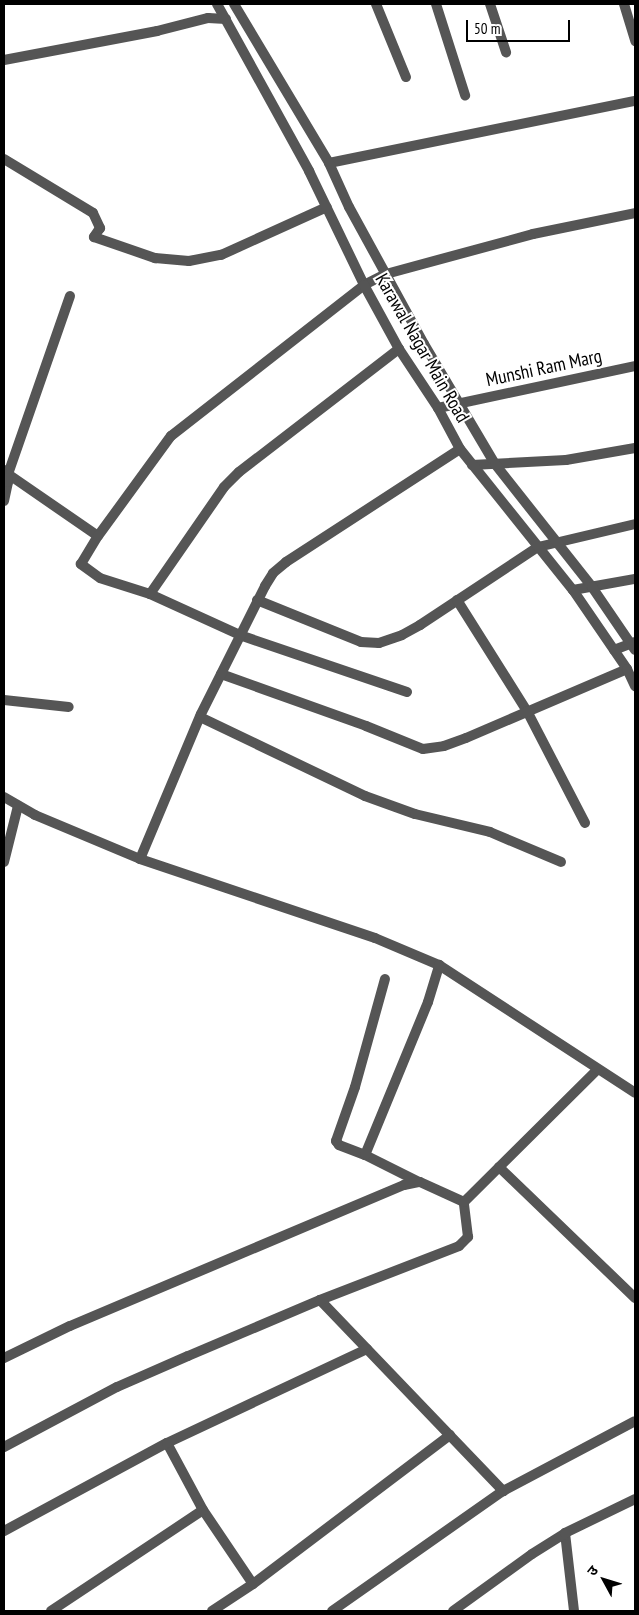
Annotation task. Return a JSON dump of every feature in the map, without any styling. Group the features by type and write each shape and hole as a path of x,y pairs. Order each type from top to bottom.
{"street":[{"name":"Karawal Nagar Main Road","path":"217,4 327,208 364,285 399,349 438,408 460,449 572,590 627,669 635,686"},
{"name":"Karawal Nagar Main Road","path":"234,4 329,163 349,207 495,464 592,587 634,645"},
{"path":"376,4 406,77"},
{"path":"436,4 465,95"},
{"path":"490,4 506,52"},
{"path":"624,4 635,41"},
{"path":"4,60 157,31 208,18 226,19"},
{"path":"329,163 635,101"},
{"path":"4,159 93,213 100,228 94,237 155,258 189,261 221,255 327,208"},
{"path":"408,692 296,656 240,635 150,594 100,578 81,564 98,536 171,436 364,285 386,274 533,234 635,213"},
{"path":"4,501 6,470 70,296"},
{"path":"150,594 218,493 229,482 399,349"},
{"name":"Munshi Ram Marg","path":"438,408 635,366"},
{"path":"472,465 566,460 635,448"},
{"path":"140,859 200,717 257,600 273,573 286,562 460,449"},
{"path":"6,470 98,536"},
{"path":"257,600 361,642 379,643 402,635 538,547 635,524"},
{"path":"572,590 635,579"},
{"path":"457,600 527,711 585,823"},
{"path":"614,650 634,645"},
{"path":"221,674 366,726 423,749 444,746 466,738 627,669"},
{"path":"4,700 69,708"},
{"path":"200,717 364,796 415,814 490,832 561,862"},
{"path":"4,798 18,806 140,859 375,938 439,965 597,1070 635,1092"},
{"path":"4,862 18,806"},
{"path":"364,1155 428,1002 439,965"},
{"path":"385,978 355,1086 336,1141 339,1145 464,1202"},
{"path":"464,1202 597,1070"},
{"path":"499,1167 635,1298"},
{"path":"4,1358 70,1326 404,1184 420,1182"},
{"path":"4,1446 117,1387 320,1300 460,1246 468,1236 464,1202"},
{"path":"320,1300 503,1490"},
{"path":"4,1531 166,1442 367,1350"},
{"path":"332,1611 503,1490 635,1421"},
{"path":"212,1611 253,1584 450,1435"},
{"path":"166,1442 203,1510 253,1584"},
{"path":"453,1611 532,1554 565,1533 635,1499"},
{"path":"51,1611 203,1510"},
{"path":"565,1533 572,1610"}]}
